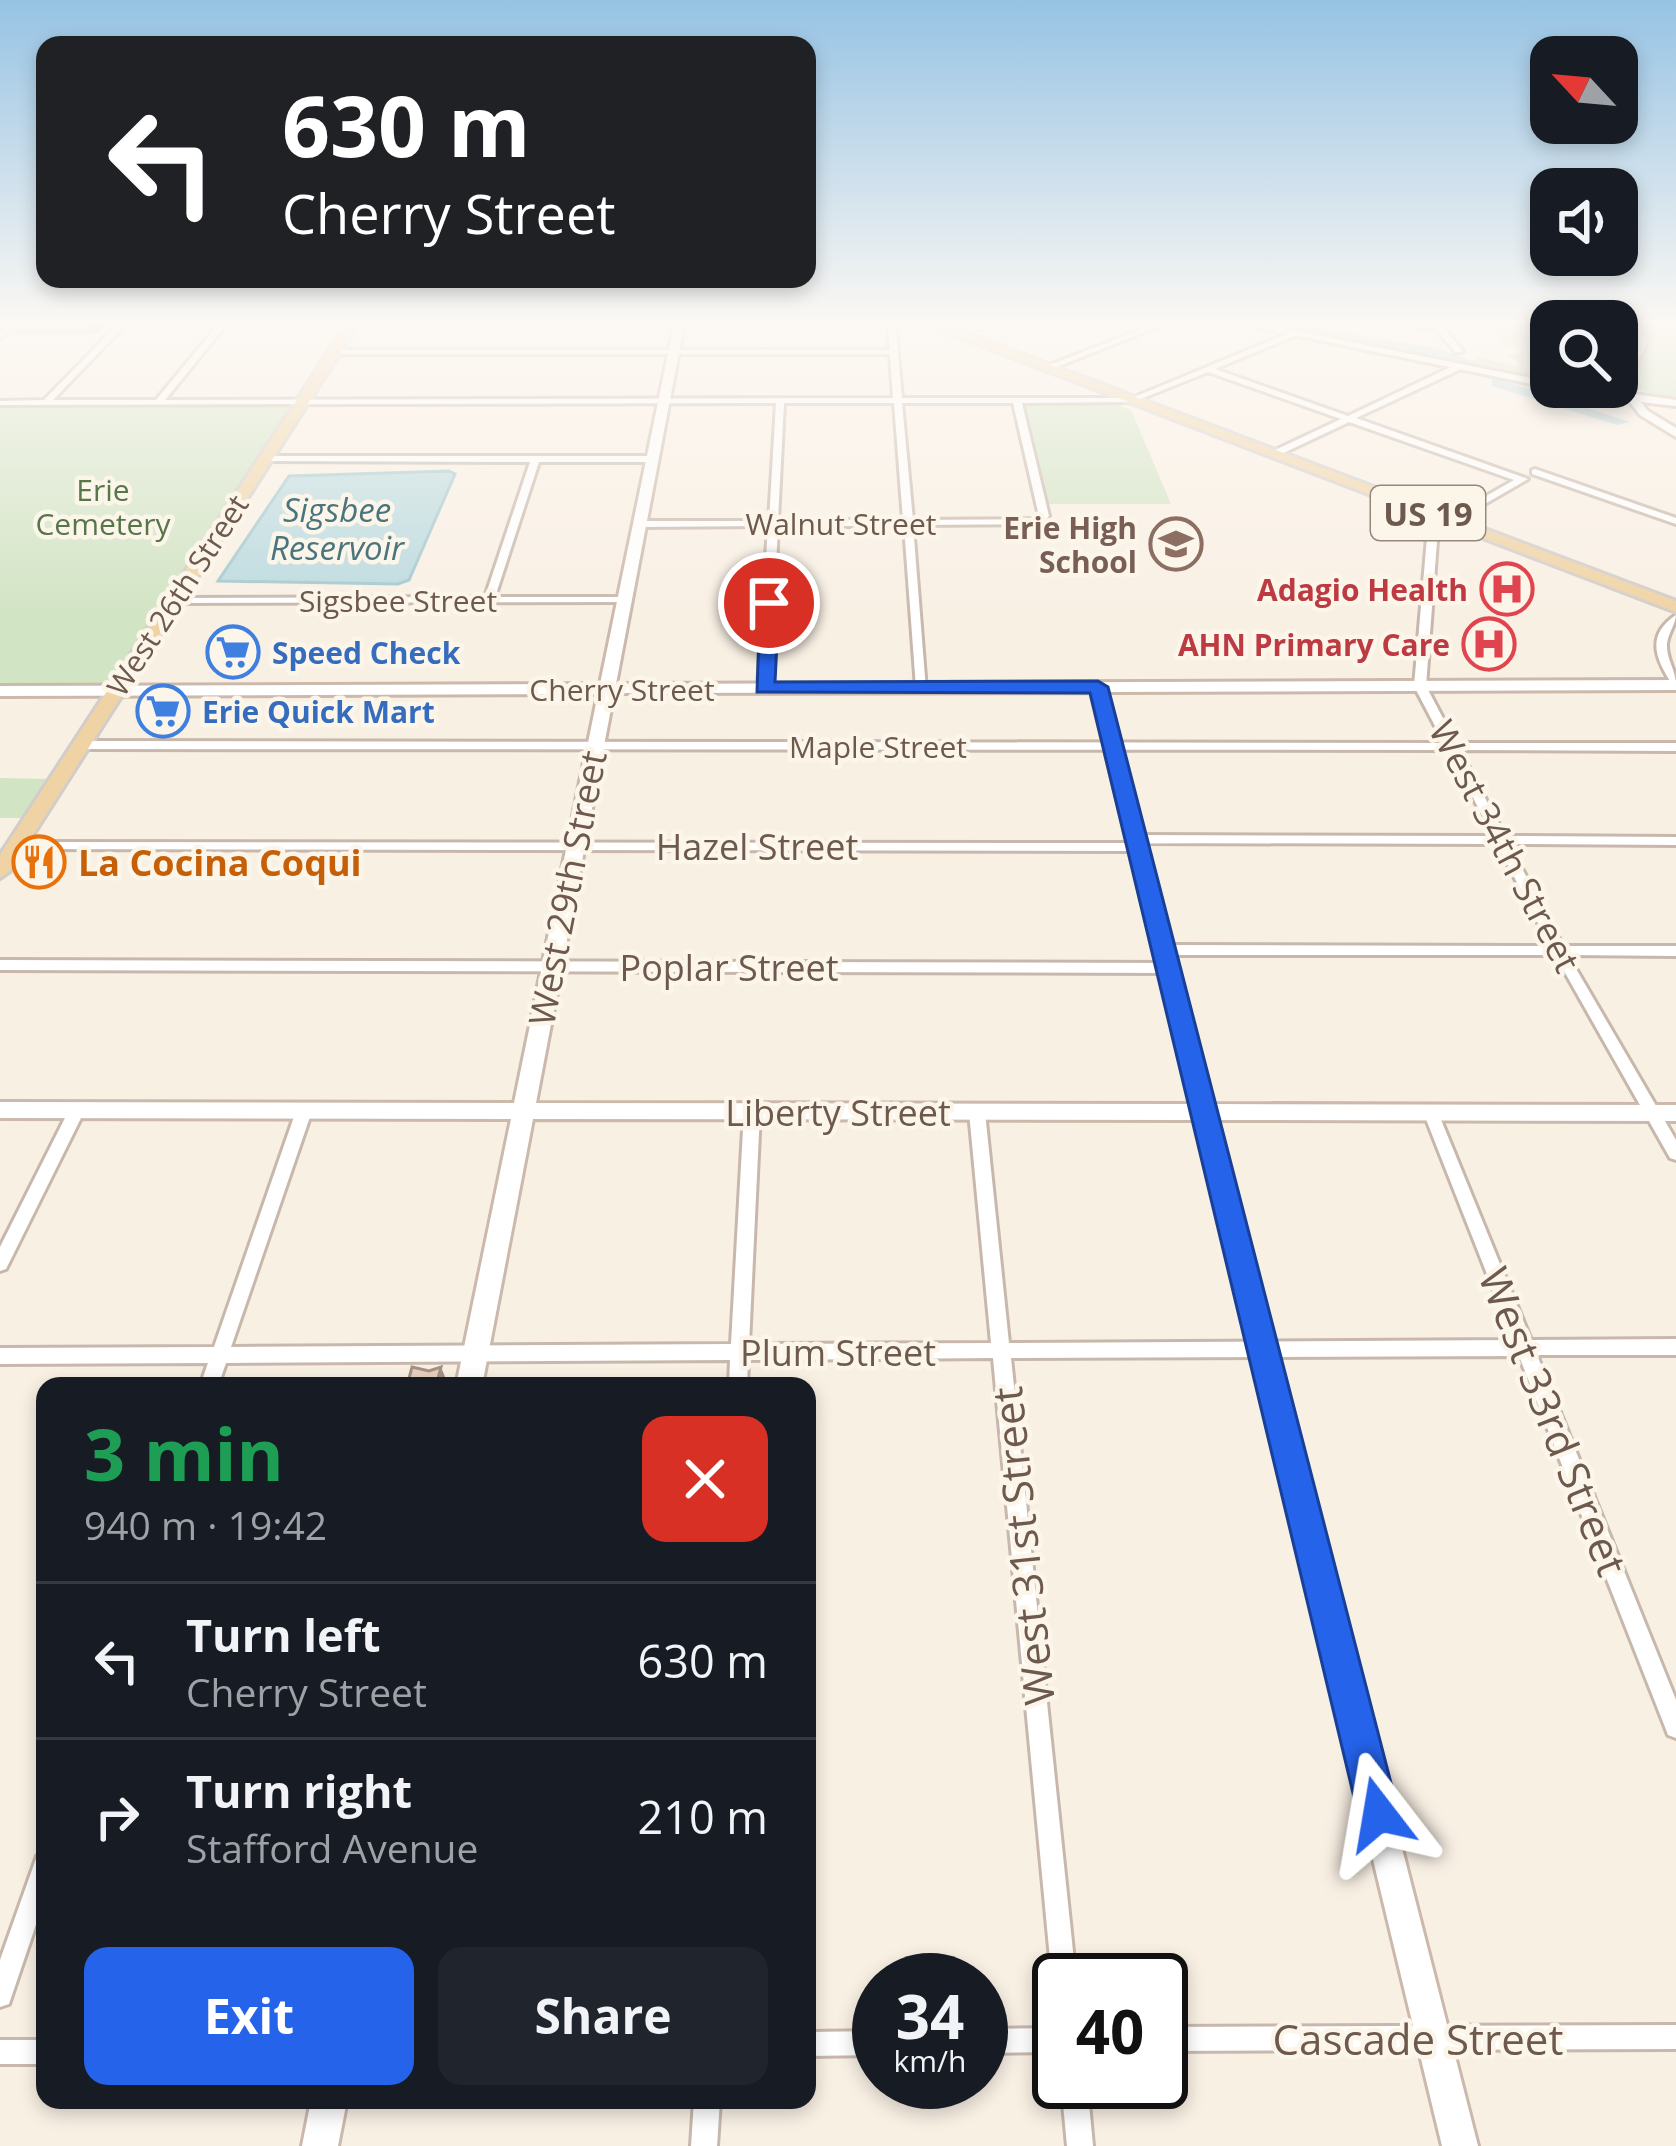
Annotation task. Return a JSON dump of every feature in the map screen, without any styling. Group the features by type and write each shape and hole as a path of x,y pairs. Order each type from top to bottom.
{"main road":[{"name":"West 26th Street","path":"0,871 290,420"},
{"name":"US 19","path":"1185,420 1676,607"}],"street":[{"name":"West 29th Street","path":"471,1377 659,420"},
{"path":"764,688 779,420"},
{"path":"900,420 922,688"},
{"name":"Walnut Street","path":"639,524 1043,520 1021,420"},
{"path":"1274,454 1346,420"},
{"path":"1351,420 1522,480"},
{"path":"264,459 652,458"},
{"path":"489,600 536,459"},
{"path":"1441,518 1546,465"},
{"path":"1535,472 1676,521"},
{"name":"West 34th Street","path":"1441,518 1420,686 1559,951 1664,1113 1676,1154"},
{"name":"Sigsbee Street","path":"173,601 623,600"},
{"path":"1676,618 1665,629 1660,648 1676,684"},
{"name":"Cherry Street","path":"0,691 1676,684"},
{"path":"1098,687 1460,2146"},
{"name":"Maple Street","path":"80,745 1676,747"},
{"name":"Hazel Street","path":"16,845 1676,841"},
{"name":"Poplar Street","path":"0,965 552,966 1676,950"},
{"name":"Liberty Street","path":"0,1110 1664,1113"},
{"path":"0,1264 76,1110"},
{"path":"212,1377 304,1111"},
{"path":"738,1377 752,1112"},
{"name":"West 31st Street","path":"977,1112 1061,1953"},
{"name":"West 33rd Street","path":"1432,1114 1676,1727"},
{"name":"Plum Street","path":"0,1356 1676,1347"},
{"path":"0,1995 36,1890"},
{"name":"Cascade Street","path":"1188,2039 1676,2037"},
{"path":"816,2044 852,2043"},
{"path":"0,2052 36,2052"},
{"path":"320,2146 327,2109"},
{"path":"704,2146 706,2109"},
{"path":"1077,2109 1080,2146"}],"green space":[{"name":"Erie Cemetery","path":"0,420 283,420 108,685 0,687"},
{"path":"1026,420 1135,420 1171,504 1046,504"},
{"path":"0,778 50,779 23,818 0,818"}],"water":[{"name":"Sigsbee Reservoir","path":"455,474 409,580 398,584 218,581 289,476"}],"building":[{"path":"412,1367 429,1371 441,1367 438,1377 409,1377"}],"waterway":[{"path":"1616,420 1622,422"}],"place":[{"name":"Erie High School","path":"1176,544"},
{"name":"Adagio Health","path":"1507,589"},
{"name":"AHN Primary Care","path":"1489,644"},
{"name":"Speed Check","path":"233,652"},
{"name":"Erie Quick Mart","path":"163,711"},
{"name":"La Cocina Coqui","path":"39,862"}],"route":[{"path":"769,603 764,688 1098,687 1379,1814"}]}
